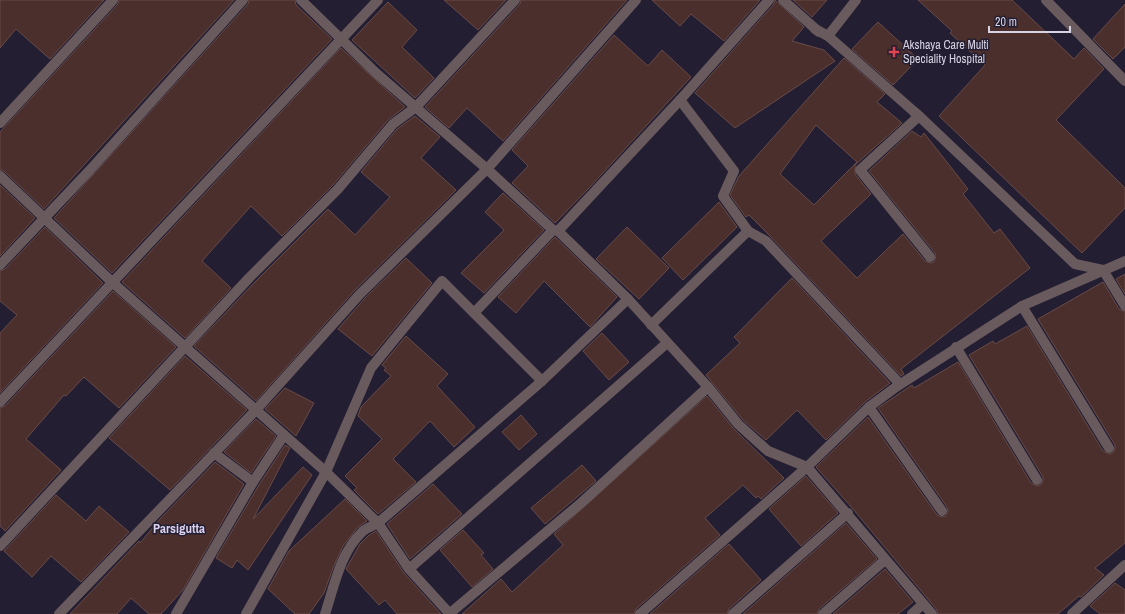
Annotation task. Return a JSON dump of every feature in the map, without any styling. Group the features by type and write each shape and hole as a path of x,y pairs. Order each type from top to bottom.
{"street":[{"path":"0,123 112,0"},
{"path":"0,265 243,0"},
{"path":"301,0 342,40 446,135 556,230 628,299 708,387 738,424 768,451 807,466 932,614"},
{"path":"0,402 378,0"},
{"path":"0,546 249,278 338,189 393,124 416,107 515,0"},
{"path":"59,614 256,410 360,294 487,169 636,0"},
{"path":"474,313 556,230 680,100 769,0"},
{"path":"783,0 815,29 919,116"},
{"path":"828,36 856,0"},
{"path":"1046,0 1125,81"},
{"path":"815,29 828,36 919,116 1075,264 1104,270 1125,306"},
{"path":"680,100 734,171 723,196 748,231 766,241 900,384"},
{"path":"919,116 860,170 930,257"},
{"path":"0,176 112,282 326,472 378,523 409,569 449,614 581,503 708,387"},
{"path":"651,325 748,231"},
{"path":"640,614 807,466 869,407 900,384 1022,306 1125,261"},
{"path":"246,614 326,472 371,368 442,281 542,381"},
{"path":"325,614 340,568 352,543 363,531 378,523 542,381 628,299"},
{"path":"1022,306 1109,448"},
{"path":"409,569 667,343"},
{"path":"956,347 1037,480"},
{"path":"869,407 942,511"},
{"path":"176,614 253,482 284,435"},
{"path":"214,453 253,482"},
{"path":"733,614 848,513"},
{"path":"823,614 886,560"},
{"path":"1072,614 1125,565"},
{"path":"912,614 923,604"}],"building":[{"path":"0,0 104,0 50,59 16,29 0,48"},
{"path":"119,0 234,0 44,209 4,171 0,170 0,132 118,4"},
{"path":"249,0 295,0 296,5 332,39 112,273 54,218 248,4"},
{"path":"444,0 506,0 478,30"},
{"path":"521,0 627,0 503,141 467,108 449,128 425,107 520,4"},
{"path":"652,0 760,0 724,41 691,14 680,26"},
{"path":"775,0 804,27 792,41 824,50 835,61 735,128 695,93 774,4"},
{"path":"793,0 827,0 812,17"},
{"path":"918,0 1012,0 1074,59 1084,48 1104,69 1056,120 1125,188 1125,208 1082,253 939,116 985,65 950,33 952,31"},
{"path":"388,2 417,30 402,47 434,78 415,98 352,40"},
{"path":"1125,4 1125,47 1113,59 1093,39"},
{"path":"878,22 918,59 893,85 852,49"},
{"path":"614,35 648,66 662,50 691,77 555,223 512,183 528,166 512,150"},
{"path":"341,48 405,107 388,120 333,185 282,236 251,206 202,261 231,288 185,338 122,282"},
{"path":"844,58 885,94 877,102 902,123 855,165 855,174 871,194 821,241 857,278 903,234 925,261 931,263 934,262 936,256 935,253 869,171 912,131 921,137 924,133 968,189 963,194 994,233 1000,229 1030,268 901,369 904,374 901,376 771,237 749,215 746,217 730,195 739,176","holes":["816,125 857,162 814,205 780,174"]},
{"path":"415,116 440,137 421,158 456,190 355,290 256,401 194,346 328,209 355,235 390,197 361,172 397,129"},
{"path":"0,185 35,218 0,256"},
{"path":"503,193 544,230 484,293 461,273 504,230 485,212"},
{"path":"719,202 737,227 683,280 662,258"},
{"path":"45,227 103,283 0,393 0,333 17,315 0,301 0,271 5,269"},
{"path":"627,227 669,268 639,299 596,259"},
{"path":"555,237 617,297 590,327 544,281 516,313 498,297"},
{"path":"406,258 432,283 372,356 338,329 365,298"},
{"path":"1125,274 1125,294 1116,279"},
{"path":"792,278 890,383 865,402 826,440 797,410 766,440 743,420 706,375 740,343 734,337"},
{"path":"1103,282 1119,309 1125,312 1125,543 1095,568 1104,575 1081,597 1079,596 1058,614 938,614 937,610 816,467 868,417 937,515 942,517 946,516 948,511 947,507 878,408 912,385 914,388 958,362 1031,483 1037,486 1041,485 1043,477 969,355 993,341 995,344 1027,326 1103,451 1109,454 1113,453 1115,445 1038,319"},
{"path":"113,291 176,347 119,408 84,377 66,396 64,395 26,439 61,470 5,531 0,526 0,408 5,406"},
{"path":"602,333 629,362 609,380 583,351"},
{"path":"406,336 448,374 437,386 475,427 454,447 430,421 393,459 416,482 378,514 354,490 357,488 345,476 382,439 358,416 361,407 391,376 384,370 386,368 382,365"},
{"path":"185,356 247,410 170,490 109,438"},
{"path":"285,388 314,403 296,436 265,409"},
{"path":"707,396 733,428 784,478 761,499 758,496 756,498 743,485 705,518 720,535 636,609 634,614 462,614 501,579 512,592 563,545 554,534"},
{"path":"521,415 537,434 519,450 502,432"},
{"path":"256,419 276,436 251,473 224,452"},
{"path":"285,445 290,448 253,519 303,467 312,475 248,570 237,560 232,568 216,558 259,485"},
{"path":"215,462 244,484 183,590 161,614 149,614 131,598 117,614 70,614 139,541 140,543 160,519"},
{"path":"582,465 596,481 545,524 531,508"},
{"path":"806,476 838,513 801,546 769,509"},
{"path":"433,484 462,514 410,559 387,524"},
{"path":"56,495 86,521 99,506 129,532 81,582 51,556 32,577 4,551"},
{"path":"345,499 367,521 357,528 343,546 324,593 309,614 295,614 268,589 289,551"},
{"path":"846,523 877,559 819,609 817,614 743,614"},
{"path":"463,530 484,553 481,555 493,569 472,587 440,550"},
{"path":"376,531 404,573 441,614 397,614 385,600 379,605 346,569 360,544"},
{"path":"729,544 761,580 729,609 727,614 650,614"},
{"path":"885,569 913,602 898,614 833,614"},
{"path":"1115,583 1125,590 1125,614 1100,614 1090,606"}],"place":[{"name":"Akshaya Care Multi Speciality Hospital","path":"894,52"}],"district":[{"name":"Parsigutta","path":"179,528"}]}
